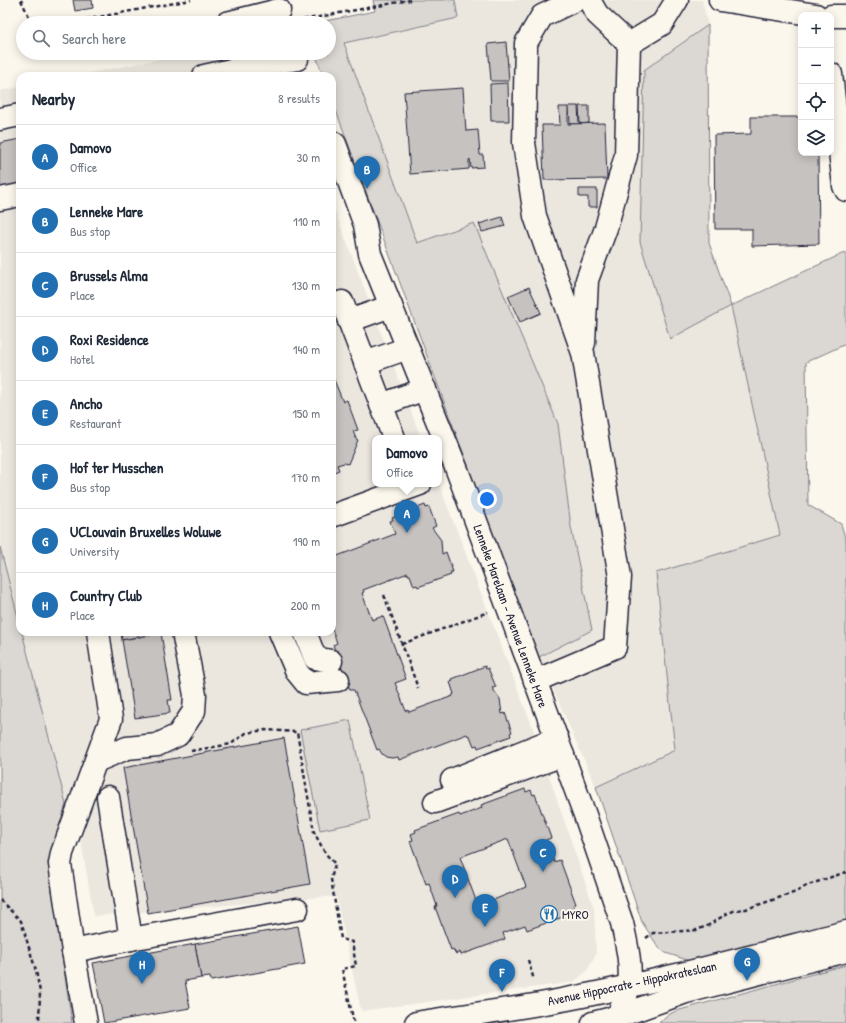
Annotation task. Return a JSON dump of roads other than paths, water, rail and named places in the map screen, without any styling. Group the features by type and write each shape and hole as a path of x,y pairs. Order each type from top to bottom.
{"street":[{"path":"535,681 615,647 620,577 583,352 535,216 524,143 526,43 542,16 575,0"},
{"path":"583,352 587,280 606,228 626,155 629,44 597,14 589,0"},
{"path":"629,44 662,24 677,0"},
{"path":"720,0 798,12"},
{"path":"270,16 282,14"},
{"path":"834,16 846,16"},
{"path":"250,71 298,63"},
{"path":"832,84 844,186 846,190"},
{"path":"0,119 16,116"},
{"name":"Lenneke Marelaan - Avenue Lenneke Mare","path":"336,147 365,225 370,254 424,389 433,434"},
{"name":"Lenneke Marelaan - Avenue Lenneke Mare","path":"336,188 352,230 370,254"},
{"path":"0,199 16,196"},
{"path":"391,306 345,311 393,435"},
{"path":"365,363 408,348"},
{"path":"381,406 424,389"},
{"name":"Lenneke Marelaan - Avenue Lenneke Mare","path":"442,456 507,605 585,815 622,923 626,939 629,965 629,986"},
{"path":"336,504 382,487"},
{"path":"336,515 412,487"},
{"path":"86,1023 73,951 60,864 62,853 111,719 99,636"},
{"path":"96,761 127,748 157,745 178,735 194,711 194,695 184,636"},
{"path":"282,636 298,672 306,683 334,671 315,658 307,636"},
{"path":"432,796 560,747"},
{"path":"108,797 131,939"},
{"path":"73,951 297,909"},
{"name":"Avenue Hippocrate - Hippokrateslaan","path":"416,1023 551,1002 629,986 846,932"},
{"name":"Avenue Hippocrate - Hippokrateslaan","path":"593,1023 616,1020 686,992 846,951"},
{"path":"616,1020 629,986"}],"place":[{"name":"Lenneke Mare","path":"367,189"},
{"name":"Damovo","path":"407,533"},
{"name":"Brussels Alma","path":"543,872"},
{"name":"Roxi Residence","path":"455,898"},
{"name":"MYRO","path":"549,914"},
{"name":"Ancho","path":"485,927"},
{"name":"UCLouvain Bruxelles Woluwe","path":"747,981"},
{"name":"Country Club","path":"142,984"},
{"name":"Hof ter Musschen","path":"502,992"}]}
